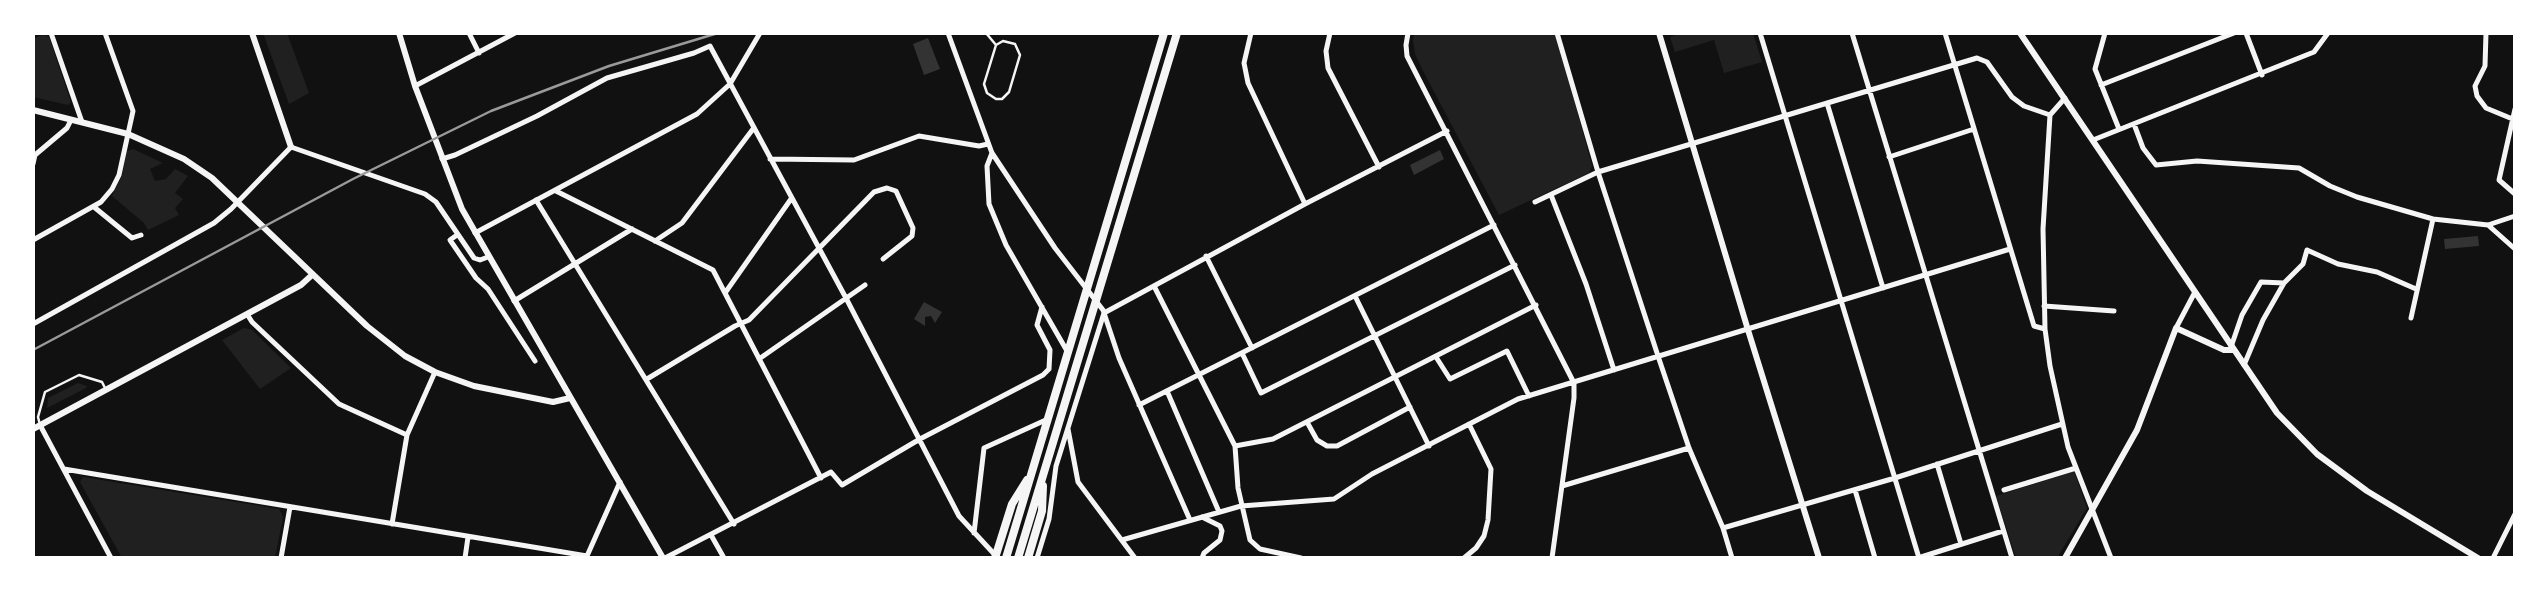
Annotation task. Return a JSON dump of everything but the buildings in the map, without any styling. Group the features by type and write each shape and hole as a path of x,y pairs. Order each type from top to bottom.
{"highway":[{"path":"1006,558 1164,33"},
{"path":"1018,558 1177,33"},
{"path":"995,557 1012,504 1033,470"},
{"path":"1028,558 1042,511 1043,476"}],"street":[{"path":"51,33 82,122"},
{"path":"33,240 94,207 113,189 119,175 133,111 105,33"},
{"path":"252,33 290,146"},
{"path":"399,33 442,159 475,233 664,558 831,472 842,485 920,439 1044,375 1049,369 1050,350 1037,325 1042,307"},
{"path":"469,33 479,53"},
{"path":"415,86 515,33"},
{"path":"475,233 697,114 730,84 760,33"},
{"path":"948,33 992,153 1076,277 1103,311 1119,358 1191,520"},
{"path":"1251,33 1244,63 1248,83 1305,204"},
{"path":"1330,33 1326,51 1328,68 1379,167"},
{"path":"1408,33 1407,56 1574,383 1552,558"},
{"path":"1557,33 1598,172 1658,356 1689,448 1723,528 1732,558"},
{"path":"1659,33 1819,558"},
{"path":"1760,33 1918,558 2003,531"},
{"path":"1852,33 2012,558"},
{"path":"1945,33 2034,326 2045,329"},
{"path":"2020,33 2277,413 2317,454 2393,509 2478,558"},
{"path":"2105,33 2095,69 2119,129"},
{"path":"2101,85 2234,33"},
{"path":"2245,33 2262,75"},
{"path":"2093,140 2262,75 2314,52 2328,33"},
{"path":"2486,33 2485,66 2475,86 2477,96 2486,108 2513,119"},
{"path":"442,159 525,121 607,78 694,54 710,46 847,300 959,516 995,557"},
{"path":"1535,202 1598,172 1977,58 1987,62 2012,97 2024,106 2050,115"},
{"path":"2065,97 2050,115 2043,229 2045,329 2062,424 2091,511 2111,558"},
{"path":"1827,103 1883,288"},
{"path":"2515,109 2499,180 2515,194"},
{"path":"33,110 128,134 184,159 212,178 312,275 387,344 405,356 435,372 474,386 553,402 570,398"},
{"path":"33,164 35,155 67,128 71,120"},
{"path":"2134,124 2143,148 2157,165 2197,161 2299,168 2330,186 2357,197 2433,219 2488,225 2515,216"},
{"path":"655,241 682,223 753,129"},
{"path":"1889,157 1974,129"},
{"path":"1037,558 1049,519 1056,466 1103,311 1447,131"},
{"path":"770,159 854,160 919,136 979,146 988,144"},
{"path":"33,324 214,223 290,146"},
{"path":"290,146 425,194 436,202 474,258 480,260 488,257"},
{"path":"992,153 986,166 989,204 1006,245 1068,351"},
{"path":"647,379 749,320 874,192 887,188 896,191 913,228 912,236 883,259"},
{"path":"556,191 713,270 821,478"},
{"path":"1551,195 1586,284 1614,370"},
{"path":"725,293 791,199"},
{"path":"536,200 577,263 734,524"},
{"path":"94,207 132,238 141,235"},
{"path":"2411,318 2433,219"},
{"path":"1139,405 1494,225"},
{"path":"2488,225 2515,249"},
{"path":"514,301 632,229"},
{"path":"457,235 450,240 476,278 488,289 535,361"},
{"path":"1122,540 1241,506 1334,499 1372,474 1529,396 2010,249"},
{"path":"2244,366 2263,320 2284,283 2303,264 2307,250 2337,264 2377,272 2416,289"},
{"path":"1206,256 1252,348"},
{"path":"1242,354 1261,393 1515,265"},
{"path":"111,558 64,469 37,427 301,285 312,275"},
{"path":"2232,348 2242,315 2261,282 2284,283"},
{"path":"759,359 865,285"},
{"path":"1154,286 1235,446 1241,506 1250,540 1260,549 1300,558"},
{"path":"2065,558 2137,430 2176,328 2195,292"},
{"path":"1355,296 1429,446"},
{"path":"1235,446 1273,439 1536,305"},
{"path":"2044,306 2114,311"},
{"path":"247,314 252,323 339,404 407,435"},
{"path":"2176,328 2224,349 2232,348"},
{"path":"1436,357 1450,379 1507,351 1529,396"},
{"path":"392,524 407,435 435,372"},
{"path":"1167,391 1219,512"},
{"path":"1307,422 1317,440 1326,446 1337,446 1410,407"},
{"path":"974,533 984,448 1048,419"},
{"path":"1464,558 1476,548 1484,536 1488,520 1491,469 1469,424"},
{"path":"1723,528 1895,478 2062,424"},
{"path":"1068,426 1078,482 1135,558"},
{"path":"1563,486 1689,448"},
{"path":"1937,464 1961,544"},
{"path":"2004,490 2076,468"},
{"path":"64,469 587,557 620,482"},
{"path":"1855,490 1875,558"},
{"path":"281,558 290,507"},
{"path":"2493,558 2515,514"},
{"path":"1202,517 1220,526 1222,531 1220,540 1204,553 1202,558"},
{"path":"711,535 724,558"},
{"path":"465,558 468,537"}],"lane":[{"path":"986,33 996,45"},
{"path":"1009,41 1019,49 1020,55 1009,92 1002,99 991,97 984,89 996,45 1009,41"},
{"path":"37,427 45,392 79,375 102,382 106,390"}],"shaded area":[{"path":"263,33 287,33 309,93 289,104"},
{"path":"1414,33 1556,33 1592,166 1589,173 1499,215 1421,67 1415,54"},
{"path":"1681,33 1753,33 1762,62 1724,73 1714,40 1675,52 1670,37"},
{"path":"43,35 49,37 71,102 68,105 33,97 33,39"},
{"path":"928,38 940,69 924,75 913,44"},
{"path":"133,149 163,163 150,169 155,181 166,179 175,169 188,176 175,193 183,199 175,208 179,215 148,230 144,223 112,196 122,176 127,151"},
{"path":"1440,150 1444,159 1414,175 1410,165"},
{"path":"2478,236 2479,246 2445,249 2444,239"},
{"path":"924,302 942,312 935,323 931,316 925,317 925,326 914,319"},
{"path":"244,328 252,330 291,368 260,389 222,340"},
{"path":"78,383 87,386 47,408 48,398"},
{"path":"2074,471 2087,508 2057,558 2016,558 1996,496"},
{"path":"83,477 279,509 283,517 275,558 122,558 80,482"}],"railway":[{"path":"33,350 353,179 491,111 609,66 718,33"}]}
